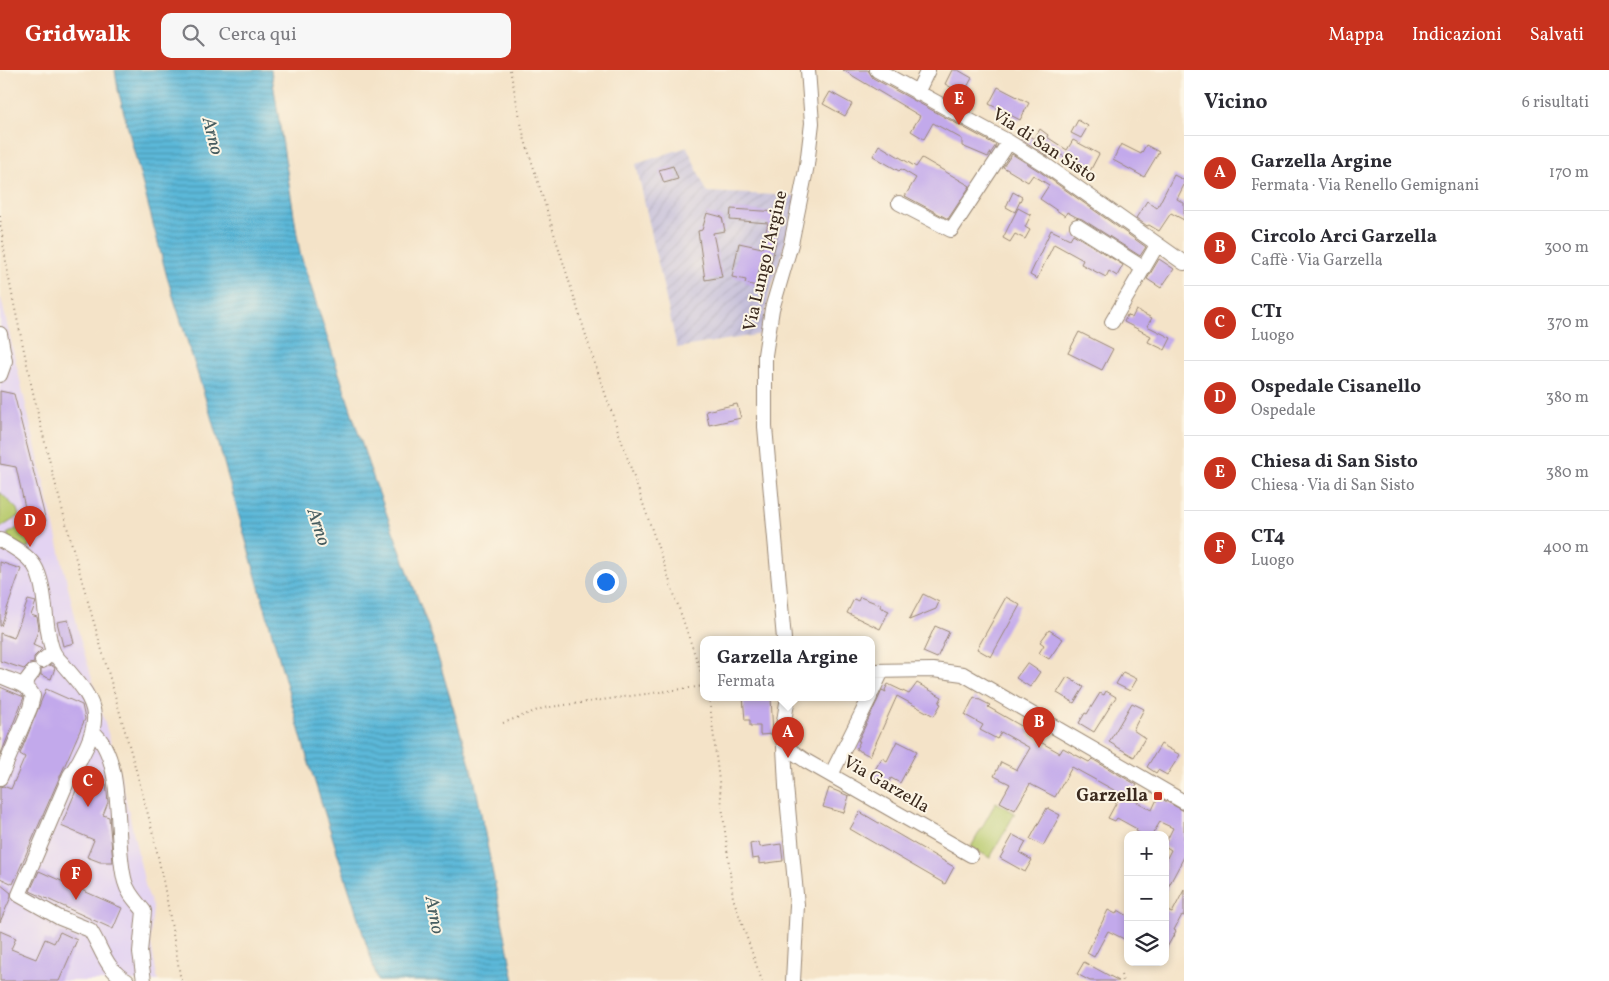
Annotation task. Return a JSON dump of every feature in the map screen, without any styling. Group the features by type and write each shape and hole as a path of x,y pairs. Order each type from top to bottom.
{"street":[{"name":"Via Lungo l'Argine","path":"784,636 765,427 765,355 772,309 791,244 807,165 812,123 808,70"},
{"name":"Via di San Sisto","path":"877,70 1010,142 1184,263"},
{"path":"917,93 928,70"},
{"path":"899,203 951,230 1010,142"},
{"path":"1077,226 1143,268"},
{"path":"1112,322 1157,245"},
{"path":"0,334 2,336 5,361 0,375"},
{"path":"0,540 12,546 30,560 37,571 53,652 88,697 94,717 92,731 78,764 70,775 19,895 60,918 90,930 101,954 126,981"},
{"path":"23,685 53,652"},
{"path":"877,671 940,670 963,674 1184,802"},
{"path":"0,676 23,685 32,693 32,701 0,778"},
{"path":"787,701 783,722 784,746 797,905 793,981"},
{"path":"831,775 868,701"},
{"path":"92,731 100,737 114,773 119,847 125,883 144,912 140,952 144,981"},
{"name":"Via Garzella","path":"784,746 971,856"}],"path":[{"path":"510,70 524,137 593,358 700,668"},
{"path":"0,216 2,239 16,314 44,443 150,823 167,896 181,981"},
{"path":"504,723 543,708 700,687"},
{"path":"709,701 733,898 762,981"},
{"path":"1121,975 1123,981"}],"shaded area":[{"path":"687,147 707,192 797,196 785,245 769,295 762,334 677,348 636,164"},
{"path":"0,294 80,638 121,778 146,889 153,908 150,939 158,981 0,981"}],"green space":[{"path":"0,492 17,509 19,516 0,528"},
{"path":"21,526 26,529 30,544 28,548 13,541 7,534"},
{"path":"996,802 1015,813 990,858 971,847"}],"water":[{"name":"Arno","path":"115,70 271,70 300,253 369,466 432,637 474,778 514,981 378,981 306,754 210,413 167,277 118,90"}],"building":[{"path":"843,70 868,70 873,78 996,145 988,157 962,146 962,139 933,123 924,139 911,131 920,116"},
{"path":"952,70 958,70 972,78 965,91 955,86 954,89 945,84"},
{"path":"998,87 1029,103 1020,120 989,104"},
{"path":"830,92 852,104 845,116 823,104"},
{"path":"1078,120 1088,126 1081,138 1071,133"},
{"path":"1040,129 1048,135 1047,137 1067,150 1073,140 1099,154 1090,171 1054,151 1049,157 1021,139 1025,133 1034,139"},
{"path":"1121,144 1141,154 1146,145 1159,152 1144,177 1113,160"},
{"path":"879,145 916,167 922,158 970,186 948,219 905,196 916,178 901,169 899,171 873,156"},
{"path":"1012,154 1146,247 1140,256 1082,219 1067,212 1065,216 1040,199 1049,185 1033,175 1028,182 1003,167"},
{"path":"673,166 678,179 664,183 659,170"},
{"path":"1174,175 1184,180 1184,185 1177,199 1184,203 1184,220 1171,213 1159,231 1149,225 1147,226 1136,218 1147,201 1157,208"},
{"path":"1013,192 1022,197 1015,212 1006,207"},
{"path":"1018,208 1031,215 1025,227 1030,230 1025,239 1015,234 1010,242 1003,238"},
{"path":"731,209 779,212 775,228 779,229 771,264 761,261 756,286 745,283 746,280 732,277 739,243 762,248 768,223 730,220"},
{"path":"707,213 722,217 725,231 713,233 722,277 705,280 698,231 702,230"},
{"path":"1051,230 1070,239 1073,234 1123,265 1117,276 1109,271 1106,277 1081,264 1083,260 1054,244 1037,279 1030,275"},
{"path":"1159,259 1174,269 1161,288 1147,279"},
{"path":"1136,310 1152,318 1147,326 1171,338 1165,350 1148,342 1151,336 1124,322 1127,315 1132,318"},
{"path":"1079,332 1113,349 1102,370 1068,353"},
{"path":"0,391 14,394 46,521 34,525 28,521 16,467 0,464"},
{"path":"737,404 741,418 709,425 706,411"},
{"path":"0,562 21,569 1,626 0,626"},
{"path":"923,594 939,602 936,609 909,620"},
{"path":"860,597 881,605 880,607 889,611 880,629 847,613 854,599 858,601"},
{"path":"1006,597 1020,605 991,657 977,649"},
{"path":"28,600 36,602 31,615 37,617 39,628 33,645 42,649 34,657 34,663 29,664 24,669 0,661 0,633 14,638"},
{"path":"68,620 74,643 63,646 57,622"},
{"path":"935,626 949,632 937,658 923,652"},
{"path":"1049,630 1063,639 1049,659 1039,653 1044,645 1040,642"},
{"path":"1027,663 1040,672 1030,687 1016,678"},
{"path":"51,665 55,668 51,679 41,675 41,669"},
{"path":"1123,672 1137,679 1130,691 1116,684"},
{"path":"1067,677 1084,687 1074,703 1057,693"},
{"path":"917,683 942,697 939,703 941,704 934,716 897,696 870,756 856,749 882,690 886,692 888,684 909,694"},
{"path":"0,687 24,697 0,756"},
{"path":"46,689 82,705 85,719 13,884 0,878 0,787 3,786 11,789 25,757 20,754"},
{"path":"1106,691 1116,697 1094,732 1079,723 1100,693 1104,695"},
{"path":"974,697 1030,731 1028,735 1060,753 1063,748 1089,762 1092,759 1137,785 1130,798 1152,810 1158,797 1184,811 1184,857 1169,885 1169,854 1171,850 1169,849 1169,836 1173,828 1160,822 1154,831 1136,831 1137,829 1117,818 1115,821 1108,818 1121,794 1072,767 1055,797 1030,784 1015,810 1000,802 1010,784 994,776 1001,762 1017,770 1030,748 1001,732 997,739 980,730 983,725 965,715"},
{"path":"743,701 771,701 773,734 760,735 760,726 750,726 750,720 745,720"},
{"path":"1132,703 1144,709 1133,730 1145,738 1134,757 1109,742"},
{"path":"897,741 917,751 900,783 891,778 888,784 871,776 882,758 887,761"},
{"path":"1161,744 1180,755 1167,775 1158,770 1156,773 1147,767"},
{"path":"83,774 106,784 108,802 103,815 109,817 113,862 100,862 87,857 94,840 61,826"},
{"path":"829,788 849,796 844,813 823,807"},
{"path":"1047,808 1060,815 1043,846 1030,839"},
{"path":"860,812 954,867 945,884 850,829"},
{"path":"1013,835 1026,842 1020,853 1032,860 1025,872 1000,858"},
{"path":"759,842 760,847 781,844 783,861 759,864 759,858 752,859 750,844"},
{"path":"39,871 122,908 113,929 30,891"},
{"path":"0,884 11,893 11,897 0,922"},
{"path":"1184,890 1184,916 1182,915 1169,944 1169,912 1172,913"},
{"path":"1108,910 1116,914 1118,910 1124,914 1124,939 1108,931 1094,957 1087,953"},
{"path":"0,931 16,938 11,949 36,959 45,939 54,943 60,932 77,940 59,981 0,981"},
{"path":"1084,962 1119,981 1090,981 1077,974"}],"place":[{"name":"Chiesa di San Sisto","path":"959,125"},
{"name":"Ospedale Cisanello","path":"30,547"},
{"name":"Circolo Arci Garzella","path":"1039,748"},
{"name":"Garzella Argine","path":"788,758"},
{"name":"Garzella","path":"1158,796"},
{"name":"CT1","path":"88,807"},
{"name":"CT4","path":"76,900"}]}
